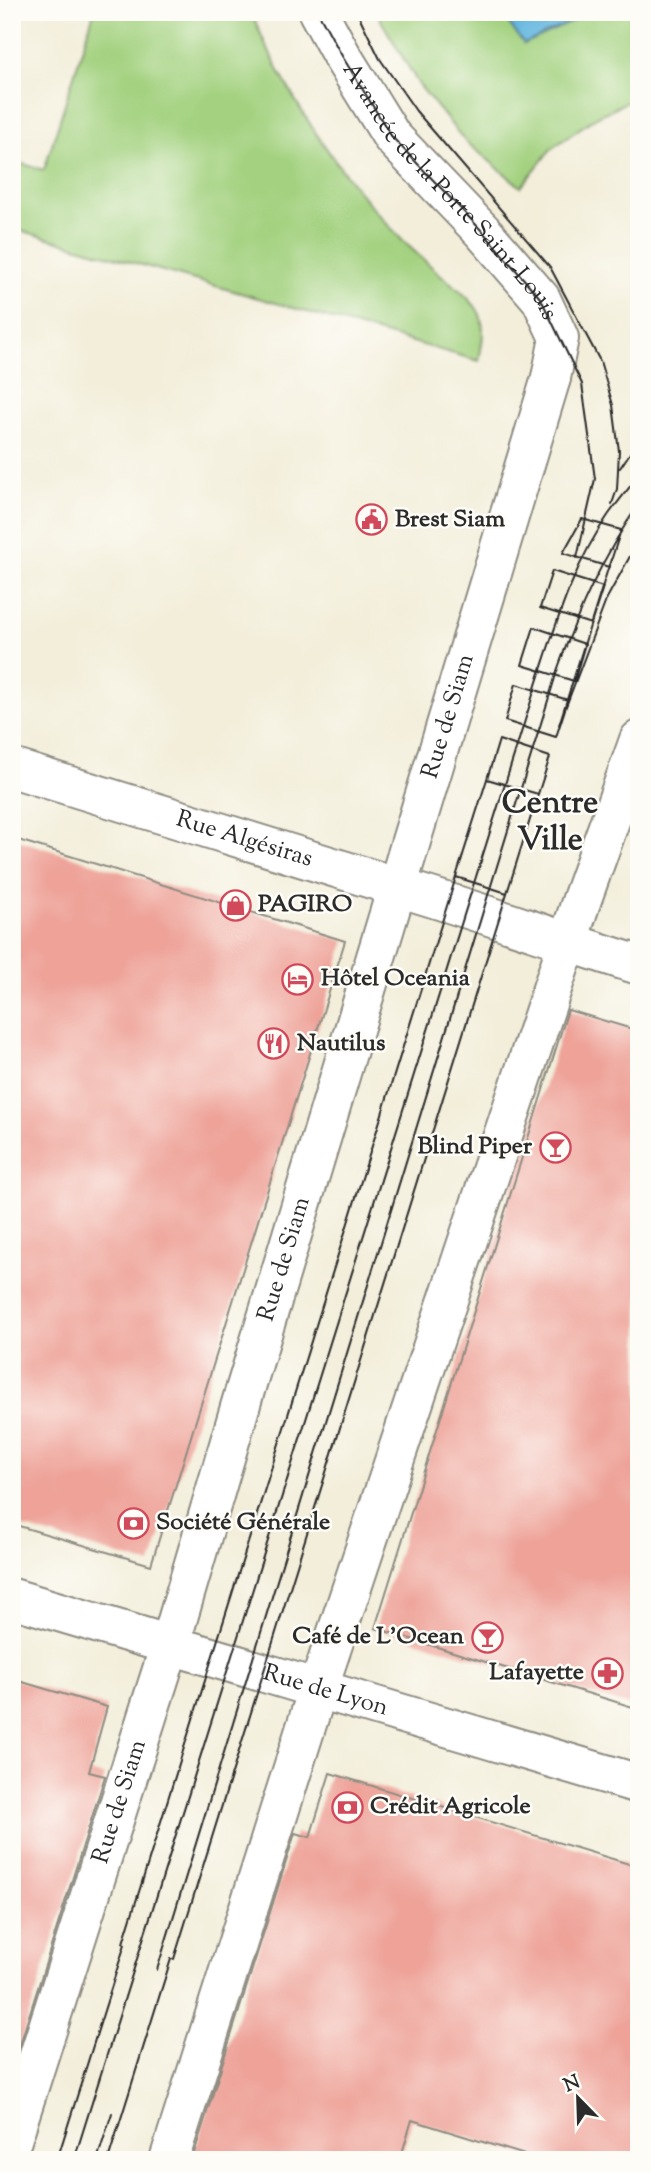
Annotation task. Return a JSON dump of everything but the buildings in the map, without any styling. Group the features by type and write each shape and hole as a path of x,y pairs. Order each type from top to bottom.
{"street":[{"name":"Avancée de la Porte Saint-Louis","path":"318,12 341,56 393,137 483,232 541,299 559,338 551,378"},
{"name":"Rue de Siam","path":"12,2140 170,1645 551,378"},
{"path":"169,2160 318,1689 567,943 639,740"},
{"name":"Rue Algésiras","path":"12,768 639,965"},
{"name":"Rue de Lyon","path":"12,1598 639,1784"}],"green space":[{"path":"94,12 251,12 298,105 336,162 403,241 463,293 477,309 483,328 479,361 12,228 12,161 44,170"},
{"path":"376,12 639,12 639,96 596,117 551,149 521,187 464,140 419,85"}],"water":[{"path":"592,12 524,44 502,14"}],"tram line":[{"path":"318,12 392,137 483,232 541,299 582,384 595,479 577,558"},
{"path":"357,12 380,59 416,111 550,267 600,361 613,405 619,451 617,489 612,504"},
{"path":"620,468 632,450 639,452"},
{"path":"74,2160 551,638 586,553 609,514 639,475"},
{"path":"157,1970 558,668 593,583 639,504"},
{"path":"582,519 621,530 609,567 563,553 582,519"},
{"path":"611,559 559,725 607,598 639,540"},
{"path":"552,571 603,587 591,624 540,608 552,571"},
{"path":"534,627 585,644 574,681 522,665 534,627"},
{"path":"516,684 568,700 556,737 505,721 516,684"},
{"path":"499,740 550,757 538,794 487,779 499,740"},
{"path":"487,779 538,794 507,893 456,877 487,779"},
{"path":"57,2160 456,877 507,893 174,1959 171,1959 108,2160"},
{"path":"97,2160 112,2113"}],"place":[{"name":"Brest Siam","path":"372,520"},
{"name":"PAGIRO","path":"235,905"},
{"name":"Hôtel Oceania","path":"298,979"},
{"name":"Nautilus","path":"274,1044"},
{"name":"Blind Piper","path":"555,1147"},
{"name":"Société Générale","path":"133,1523"},
{"name":"Café de L'Ocean","path":"487,1637"},
{"name":"Lafayette","path":"607,1673"},
{"name":"Crédit Agricole","path":"347,1807"}],"district":[{"name":"Centre Ville","path":"550,822"}]}
